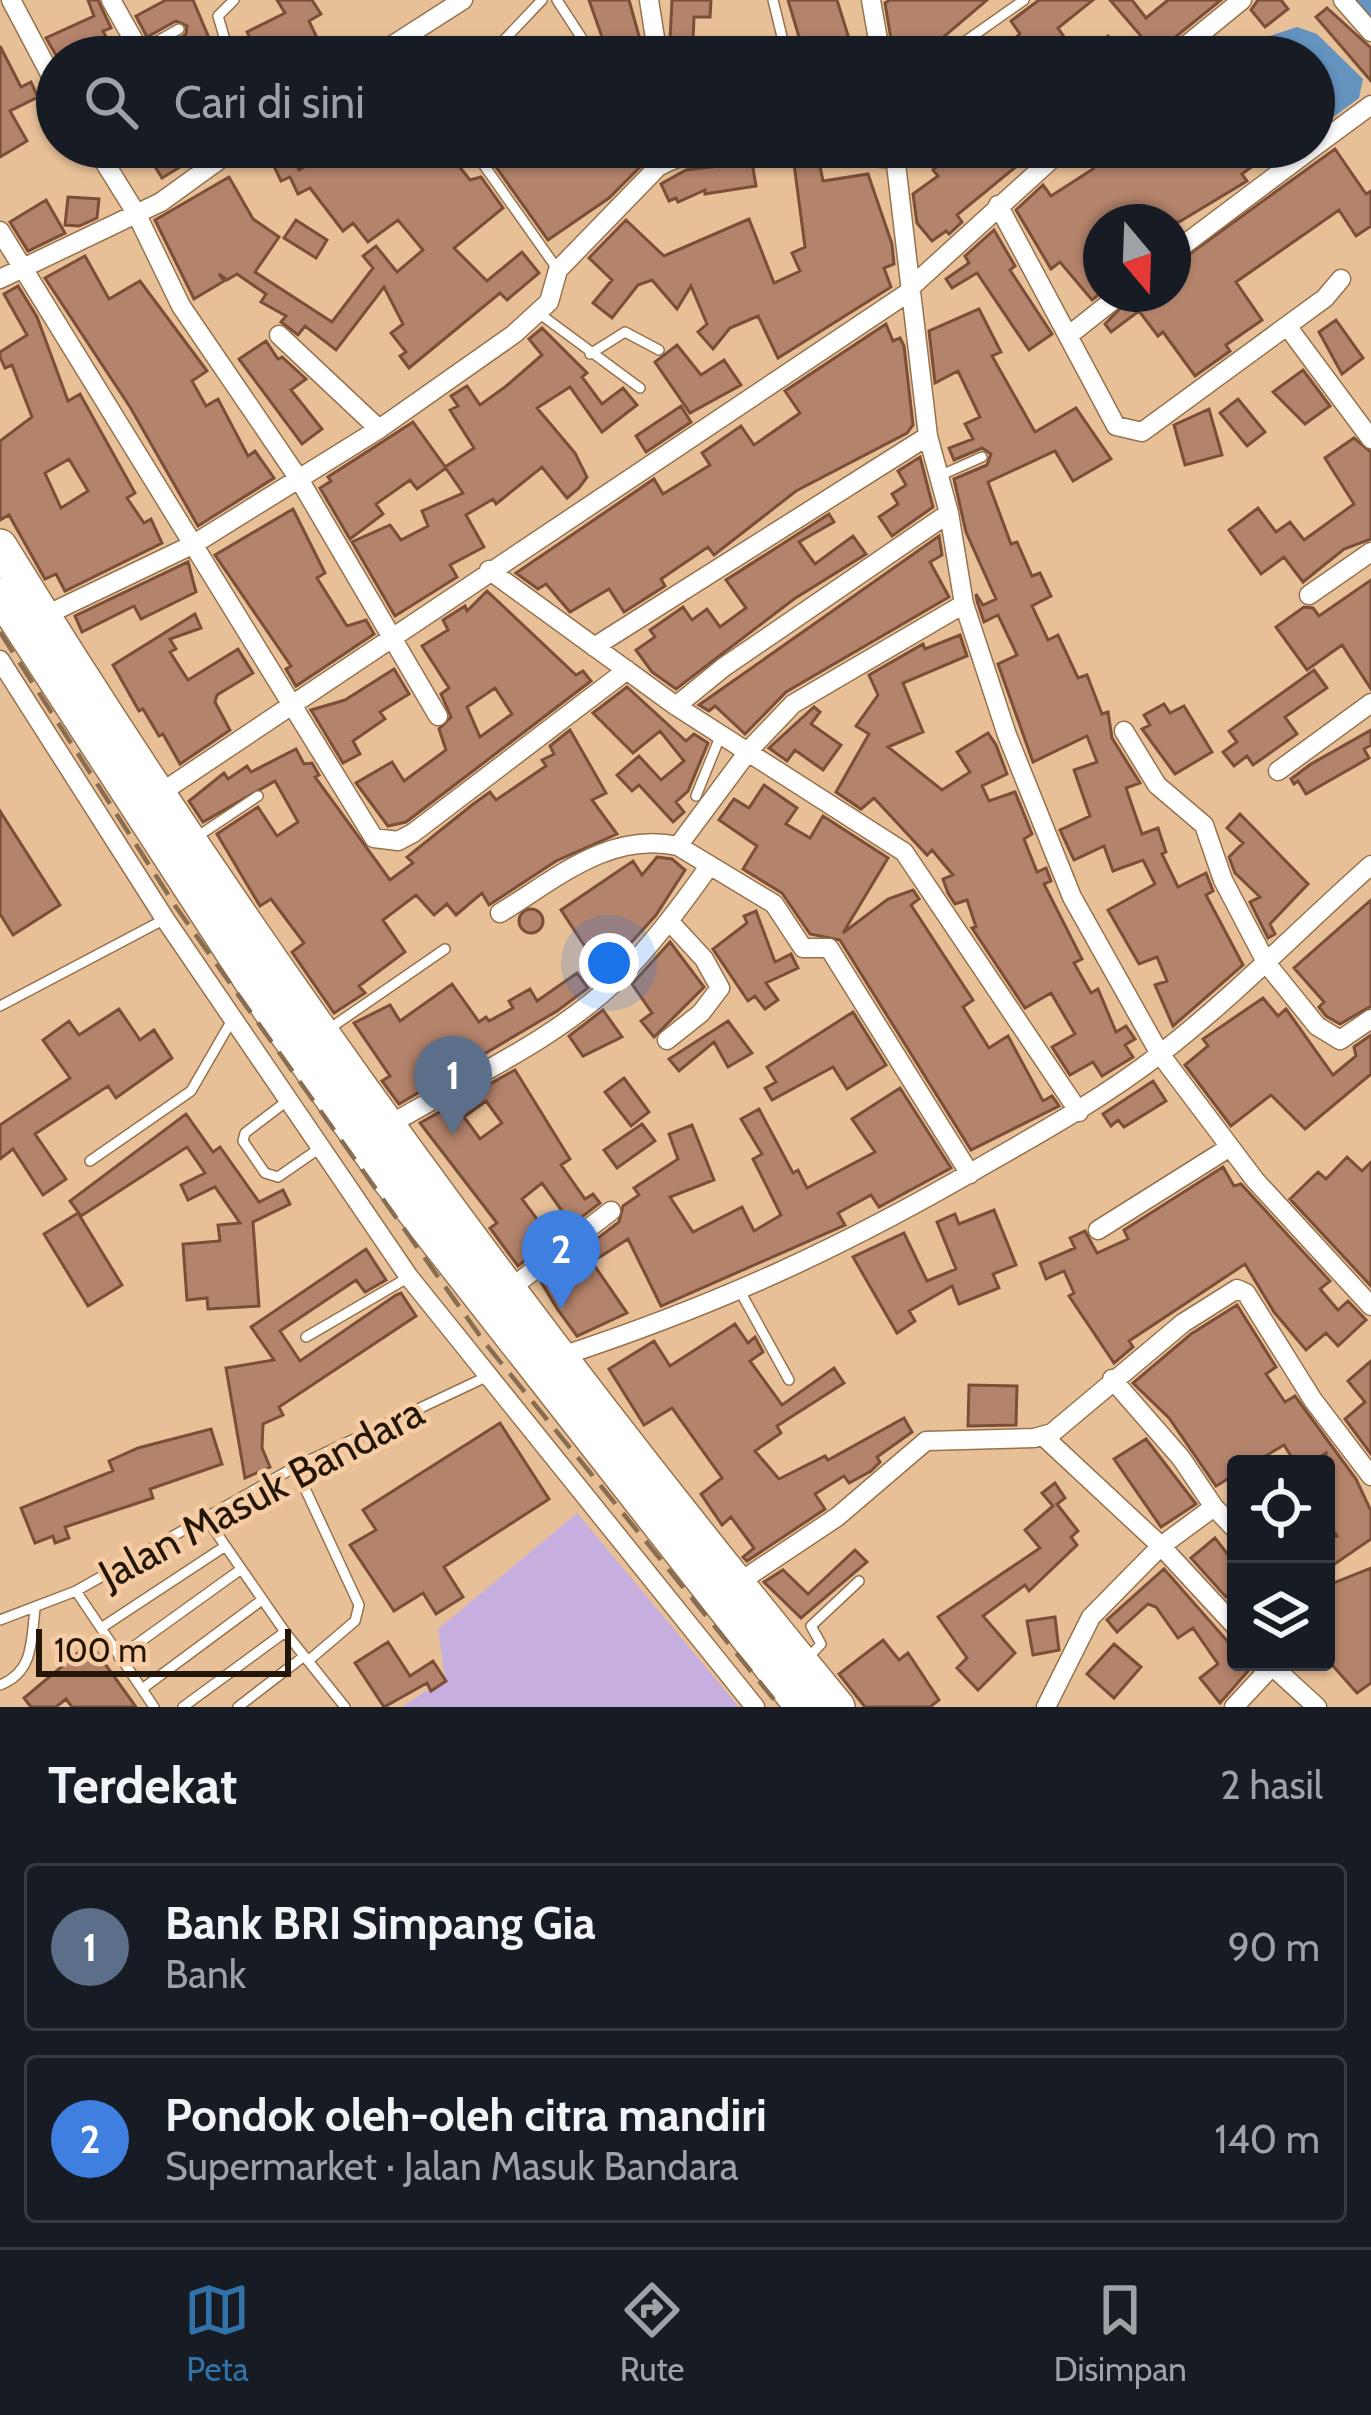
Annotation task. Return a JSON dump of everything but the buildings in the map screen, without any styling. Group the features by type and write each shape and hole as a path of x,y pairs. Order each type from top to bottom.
{"highway":[{"path":"0,546 190,842 209,895 321,1035 507,1292 738,1583 799,1681"},
{"path":"0,596 209,895 362,1142 502,1331 799,1681 838,1707"}],"street":[{"path":"11,0 36,47"},
{"path":"111,0 131,36"},
{"path":"407,36 464,0"},
{"path":"649,0 655,36"},
{"path":"872,0 878,36"},
{"path":"1198,36 1242,0"},
{"path":"1343,0 1371,32"},
{"path":"1335,132 1371,105"},
{"path":"108,168 221,371 299,479 438,716"},
{"path":"0,279 136,213 208,168"},
{"path":"44,616 194,544 379,429 540,314 559,270 657,168"},
{"path":"896,168 928,436 949,513 964,604 1006,735 1072,897 1160,1054 1230,1148 1370,1304"},
{"path":"159,794 910,290 1041,168"},
{"path":"1191,239 1286,168"},
{"path":"998,205 1117,426 1132,434 1153,427 1341,279"},
{"path":"0,231 374,838 398,841 627,670"},
{"path":"1068,336 1098,312"},
{"path":"1287,326 1371,439"},
{"path":"280,334 379,429"},
{"path":"594,647 928,436"},
{"path":"676,706 724,667 949,513"},
{"path":"1309,595 1371,552"},
{"path":"489,569 676,706 750,749 904,852 1079,1112"},
{"path":"678,846 750,749 811,692 964,604"},
{"path":"0,660 165,920 410,1276 486,1377 755,1707"},
{"path":"1278,771 1371,703"},
{"path":"1124,731 1157,785 1204,824 1223,880 1267,964 1331,1038 1340,1040 1371,1019"},
{"path":"500,913 611,847 640,840 678,846 774,904 802,948 830,948 970,1174"},
{"path":"386,1127 450,1094 588,1005 670,922 710,865"},
{"path":"559,1357 741,1293 906,1212 1079,1112 1160,1054 1267,964 1371,865"},
{"path":"667,1040 701,1013 720,988 704,959 670,922"},
{"path":"1098,1231 1230,1148"},
{"path":"507,1292 611,1211"},
{"path":"738,1583 837,1516 926,1441 1043,1436 1230,1291 1242,1290 1313,1400 1371,1477"},
{"path":"468,1354 502,1331"},
{"path":"1112,1379 1181,1458 1227,1521"},
{"path":"1043,1436 1161,1546 1227,1617"},
{"path":"1046,1707 1091,1617 1161,1546 1214,1507"},
{"path":"1234,1707 1265,1671"},
{"path":"1280,1671 1317,1707"}],"lane":[{"path":"224,36 218,16 234,0"},
{"path":"508,36 542,0"},
{"path":"556,0 580,36"},
{"path":"773,0 782,36"},
{"path":"973,36 1024,0"},
{"path":"168,36 179,29"},
{"path":"486,168 559,270"},
{"path":"540,314 640,388"},
{"path":"590,354 625,332 659,350"},
{"path":"939,476 982,457"},
{"path":"696,796 710,771 721,731"},
{"path":"190,842 258,796"},
{"path":"0,1006 165,920"},
{"path":"321,1035 446,950"},
{"path":"90,1161 191,1091 232,1020"},
{"path":"287,1101 244,1132 243,1141 266,1173 278,1177 320,1148"},
{"path":"306,1337 410,1276"},
{"path":"741,1293 789,1380"},
{"name":"Jalan Masuk Bandara","path":"0,1620 76,1591 295,1467 486,1377"},
{"path":"238,1707 350,1627 359,1605 295,1467"},
{"path":"205,1515 239,1570 345,1707"},
{"path":"101,1628 224,1546"},
{"path":"119,1657 239,1570"},
{"path":"799,1681 821,1644 811,1626 859,1581"},
{"path":"76,1591 154,1707"},
{"path":"142,1689 262,1600"},
{"path":"0,1685 15,1679 29,1659 35,1609"},
{"path":"183,1707 285,1633"}],"shaded area":[{"path":"577,1513 739,1707 402,1707 445,1678 438,1629"}],"water":[{"path":"1297,27 1319,36 1269,36"},
{"path":"1335,52 1363,79 1359,98 1335,116"}],"waterway":[{"path":"1360,0 1371,11"}],"railway":[{"path":"0,632 176,907 485,1343 780,1707"}],"place":[{"name":"Bank BRI Simpang Gia","path":"453,1135"},
{"name":"Pondok oleh-oleh citra mandiri","path":"561,1309"}]}
